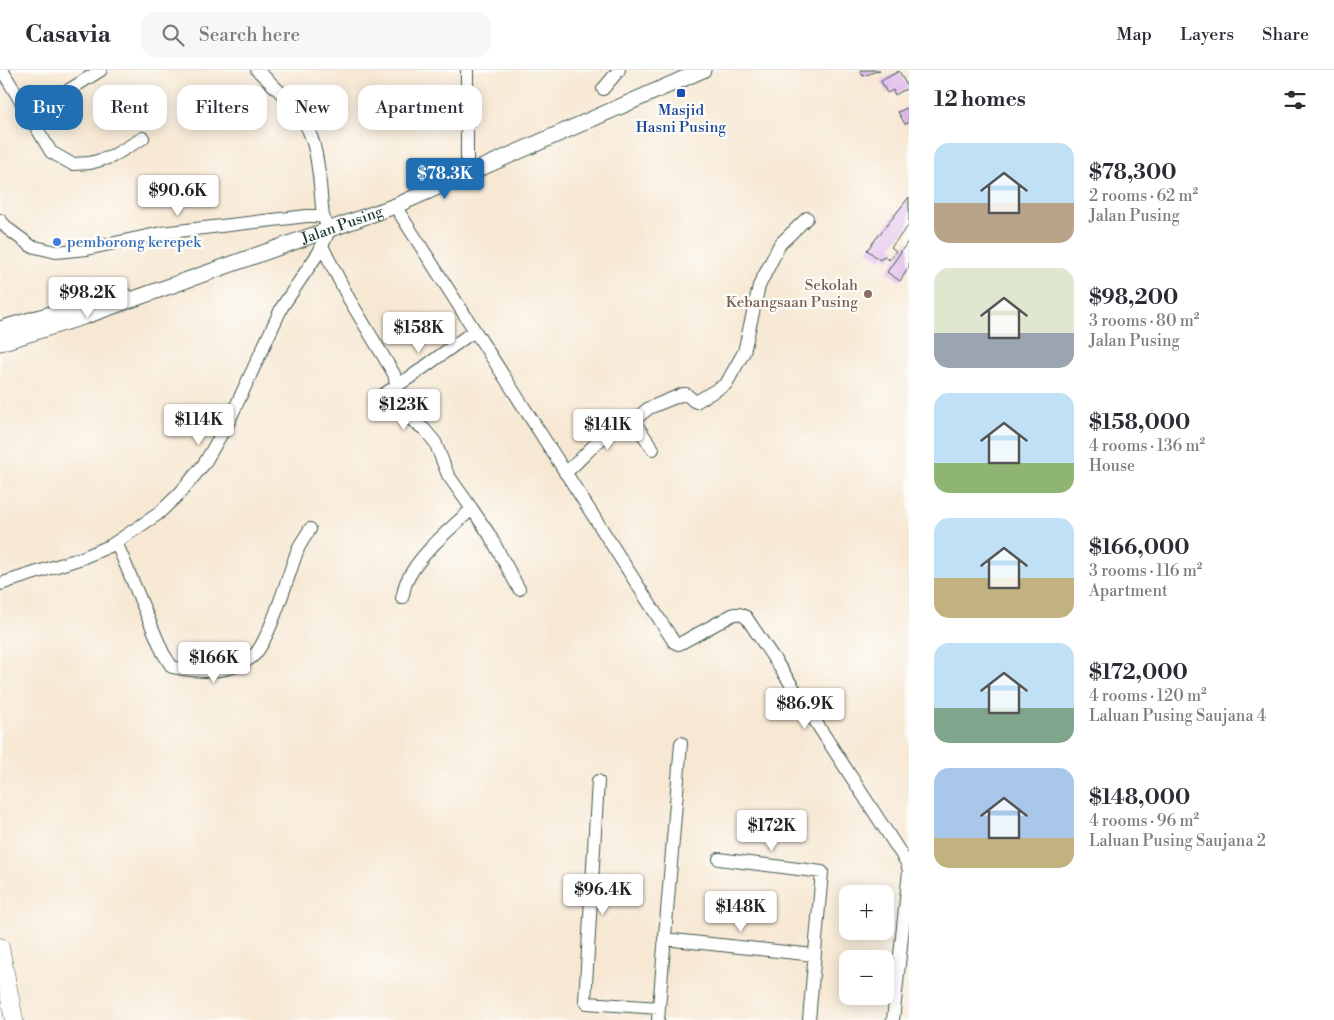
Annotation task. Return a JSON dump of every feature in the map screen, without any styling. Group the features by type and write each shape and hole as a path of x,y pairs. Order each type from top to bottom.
{"highway":[{"path":"0,947 14,1020"},
{"path":"0,1005 3,1020"}],"main road":[{"name":"Jalan Pusing","path":"0,343 83,318 394,206 703,70"},
{"name":"Jalan Pusing","path":"0,329 105,298 170,286"}],"street":[{"path":"76,85 101,70"},
{"path":"0,584 82,558 116,542 158,514 180,493 204,464 229,421 282,307 328,234 323,216 315,152 311,137 298,113 257,70"},
{"path":"467,70 468,174"},
{"path":"603,89 619,70"},
{"path":"3,76 15,94"},
{"path":"38,130 51,152 72,164 90,163 111,157 143,138"},
{"path":"394,206 674,642 678,644 734,614 746,617 907,863 909,878 905,956 893,1020"},
{"path":"0,220 8,229 31,246 56,252 87,249 162,233 307,216 323,216"},
{"path":"565,473 605,436 617,428 629,424 649,408 683,394 686,394 696,402 726,384 744,352 759,286 780,244 807,218"},
{"path":"322,246 349,299 394,374 399,399 410,418 424,429 435,442 448,475 489,534 519,589"},
{"path":"378,398 474,330"},
{"path":"629,424 639,428 654,449"},
{"path":"402,598 406,582 418,564 438,540 472,509"},
{"path":"116,542 163,652 172,667 192,671 225,670 253,656 264,642 299,547 310,530"},
{"path":"598,781 585,1001 587,1003 659,1014 681,743"},
{"path":"719,859 822,872 808,1020"},
{"path":"664,939 814,955"}],"building":[{"path":"860,70 880,70 863,76"},
{"path":"899,71 908,88 895,95 893,90 887,93 881,81"},
{"path":"909,107 909,122 905,124 898,112"},
{"path":"909,197 909,225 891,247 896,251 889,260 884,256 880,260 867,250"},
{"path":"909,240 909,267 900,281 887,272"}],"place":[{"name":"Masjid Hasni Pusing","path":"681,93"},
{"name":"pemborong kerepek","path":"57,242"},
{"name":"Sekolah Kebangsaan Pusing","path":"868,294"}]}
